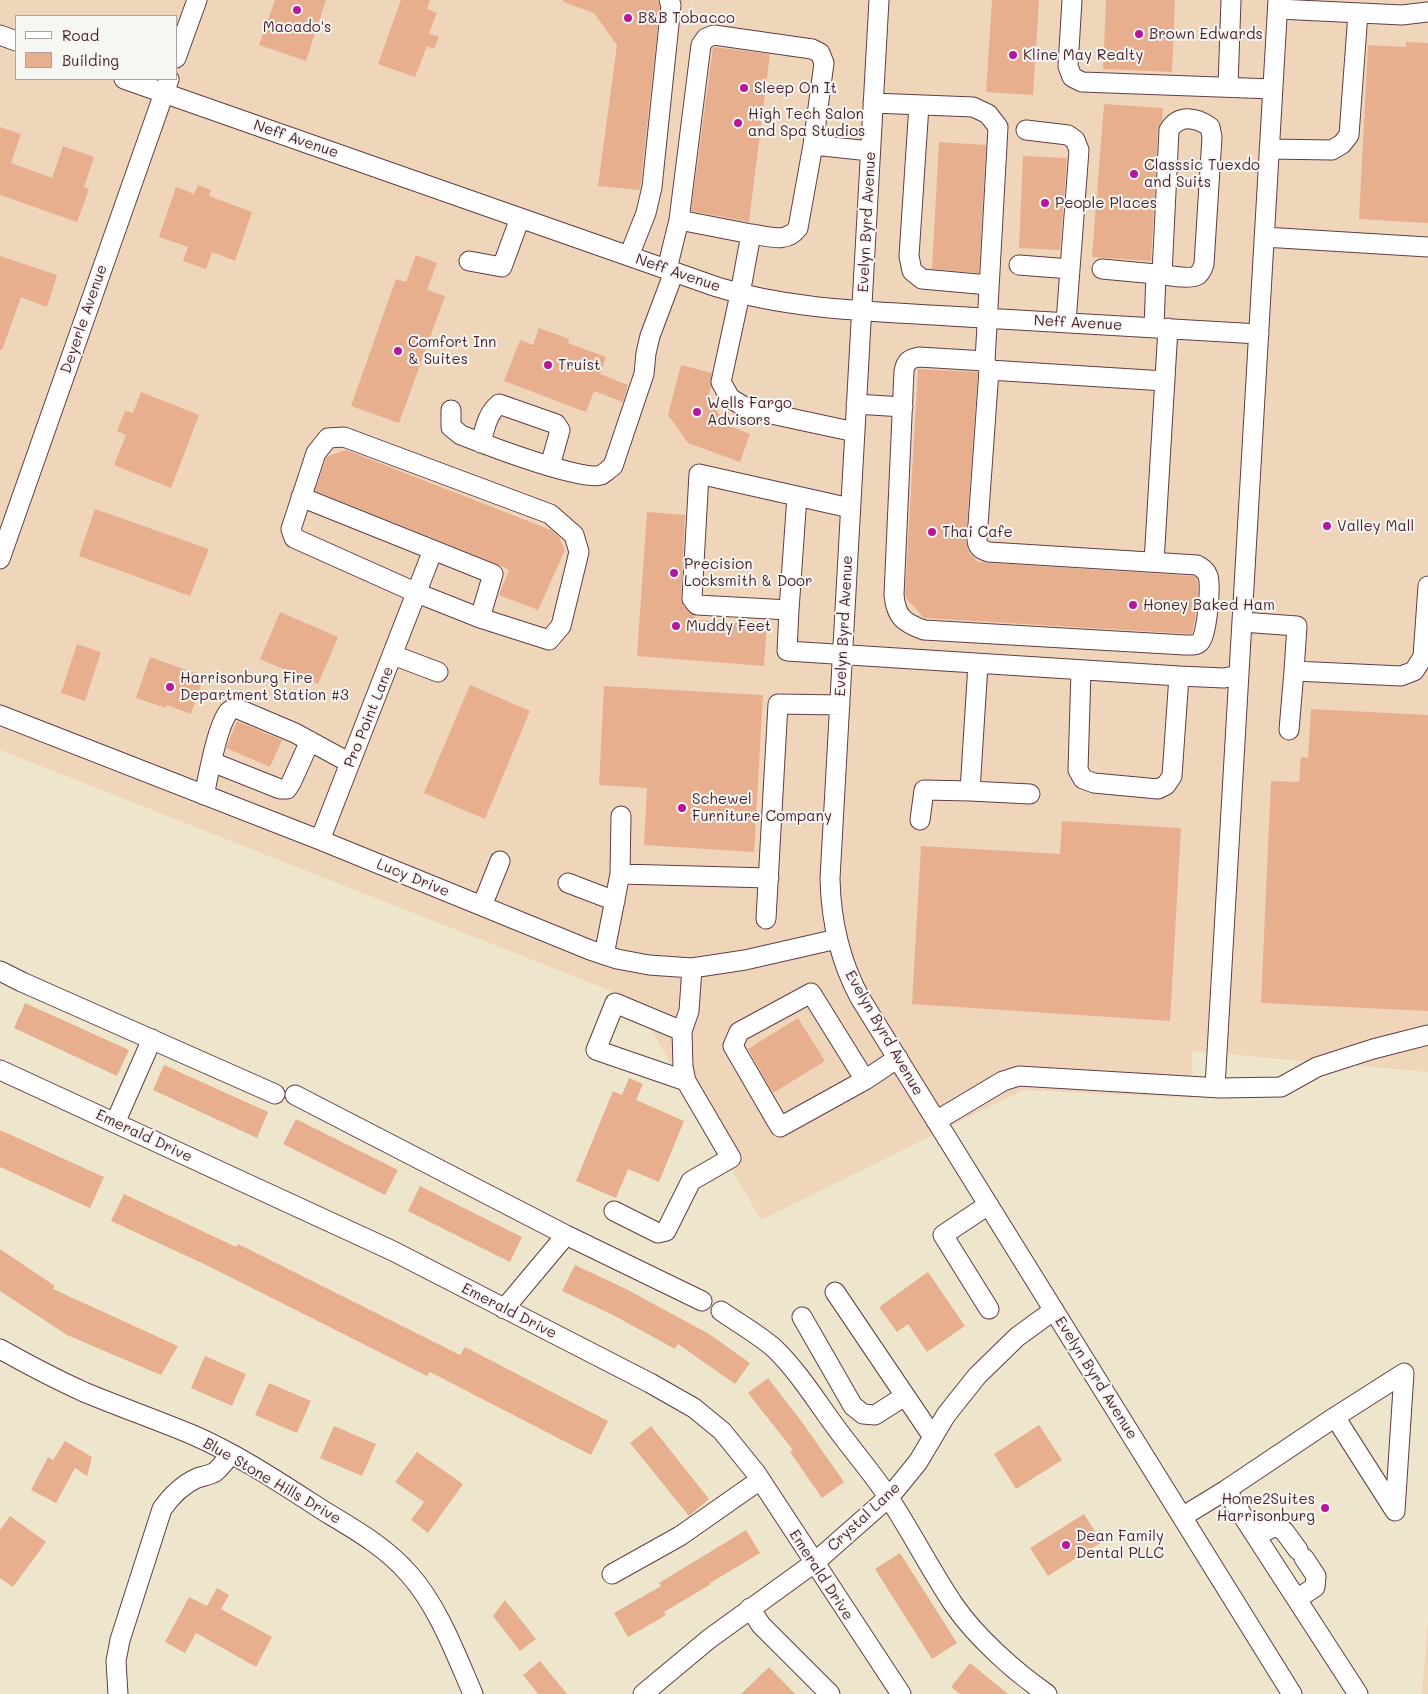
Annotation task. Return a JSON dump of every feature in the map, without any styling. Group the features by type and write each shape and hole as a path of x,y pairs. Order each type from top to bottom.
{"street":[{"path":"178,52 197,0"},
{"path":"629,256 646,212 652,187 671,5 669,0"},
{"name":"Evelyn Byrd Avenue","path":"879,0 830,879 832,912 837,939 855,989 1292,1694"},
{"path":"1072,0 1068,66 1072,77 1082,82 1273,89"},
{"path":"1228,87 1231,0"},
{"path":"1215,1087 1278,4 1358,13 1402,15 1428,12"},
{"path":"1270,149 1332,150 1342,144 1349,135 1358,13"},
{"path":"0,35 15,41"},
{"path":"451,410 451,426 461,436 550,466 590,476 601,475 613,466 644,374 650,336 671,271 701,45 706,38 714,35 812,49 820,53 824,63 813,145 798,228 793,235 785,238 751,234 679,220"},
{"name":"Neff Avenue","path":"130,80 167,86 520,218 740,294 793,305 1259,334"},
{"name":"Deyerle Avenue","path":"0,559 167,86"},
{"path":"873,103 973,107 988,114 998,127 989,285 987,366 977,544 980,548 989,552 1197,565 1204,569 1208,576 1209,586 1205,634 1201,642 1194,646 924,630 911,625 902,618 895,608 894,595 904,370 906,363 911,359 919,357 987,366 1165,381"},
{"path":"919,105 909,256 912,270 922,279 989,285"},
{"path":"1102,269 1159,274 1193,278 1200,274 1204,264 1212,137 1210,126 1201,120 1182,118 1174,123 1169,130 1159,274 1165,381 1154,562"},
{"path":"1026,130 1068,135 1075,140 1079,150 1066,322"},
{"path":"813,145 870,151"},
{"path":"469,261 500,275 520,218"},
{"path":"751,234 721,382 730,398 748,410 855,432"},
{"path":"1264,237 1428,247"},
{"path":"1019,265 1070,270"},
{"path":"481,442 488,416 499,404 556,424 560,430 550,466"},
{"path":"856,404 903,407"},
{"path":"344,437 550,514 574,535 579,552 561,626 549,640 480,618 417,593 294,538 290,529 301,497 316,453 328,438 344,437"},
{"path":"789,610 697,605 692,599 699,474 850,508"},
{"path":"797,496 787,651 1134,674 1224,678 1239,675"},
{"path":"301,497 493,574 480,618"},
{"name":"Pro Point Lane","path":"320,840 434,550"},
{"path":"1294,671 1401,676 1414,671 1423,657 1428,586"},
{"path":"1242,622 1297,626 1289,730"},
{"path":"1134,674 1136,642"},
{"path":"393,654 438,672"},
{"path":"970,791 978,664"},
{"path":"1081,671 1078,770 1083,779 1094,783 1158,789 1166,785 1172,776 1179,676"},
{"path":"766,919 778,704 840,706"},
{"path":"204,795 221,729 227,714 236,708 295,733 350,764"},
{"name":"Lucy Drive","path":"0,715 320,840 604,955 649,965 692,968 745,960 837,939"},
{"path":"212,762 280,789 287,788 310,742"},
{"path":"920,820 924,790 1030,794"},
{"path":"604,955 620,874 621,816"},
{"path":"482,906 500,861"},
{"path":"620,874 769,878"},
{"path":"568,883 614,901"},
{"path":"614,1211 658,1233 666,1231 691,1181 731,1158 686,1081 683,1067 682,1031 689,1011 692,968"},
{"path":"0,970 22,982 275,1094"},
{"path":"865,1080 811,994 739,1032 733,1046 780,1127 865,1080 898,1058"},
{"path":"682,1031 615,1003 596,1050 686,1081"},
{"path":"936,1121 1003,1081 1019,1076 1215,1087 1281,1087 1317,1067 1373,1048 1428,1035"},
{"path":"115,1123 152,1039"},
{"name":"Emerald Drive","path":"0,1070 354,1232 650,1383 694,1408 722,1431 743,1456 900,1694"},
{"path":"295,1095 566,1236 702,1301"},
{"path":"988,1205 943,1235 989,1309"},
{"path":"504,1309 566,1236"},
{"path":"835,1292 933,1437"},
{"name":"Crystal Lane","path":"643,1694 709,1639 814,1563 888,1497 918,1462 946,1414 966,1388 1017,1337 1054,1310"},
{"path":"721,1311 776,1350 888,1497 956,1607 977,1633 1000,1655 1047,1694"},
{"path":"802,1317 854,1406 864,1414 874,1415 905,1396"},
{"name":"Blue Stone Hills Drive","path":"0,1349 34,1368 84,1391 194,1436 231,1454 356,1531 403,1568 418,1585 455,1652 473,1694"},
{"path":"1182,1516 1226,1490 1335,1417 1404,1373 1395,1511 1335,1417"},
{"path":"118,1694 116,1670 120,1640 162,1509 178,1490 197,1478 213,1473 220,1468 231,1454"},
{"path":"612,1574 680,1536 760,1480"},
{"path":"1226,1490 1358,1694"},
{"path":"1256,1536 1275,1526 1284,1531 1316,1576 1315,1586 1297,1599"},
{"path":"750,1608 761,1625 830,1694"}],"shaded area":[{"path":"0,0 1428,0 1428,1072 1192,1051 1192,1098 1024,1090 761,1220 634,1000 0,750"},
{"path":"1428,1617 1428,1694 1422,1694"}],"building":[{"path":"275,0 326,0 306,61 259,45"},
{"path":"401,0 430,0 427,9 437,13 429,33 439,37 434,49 427,46 415,77 378,64"},
{"path":"563,0 657,0 658,2 660,7 640,190 598,186 617,45 594,13 563,2"},
{"path":"992,0 1039,0 1033,95 986,92"},
{"name":"Brown Edwards","path":"1106,0 1175,0 1172,72 1103,69"},
{"path":"1406,42 1428,43 1428,223 1359,219 1368,45 1406,47"},
{"path":"713,47 770,54 749,222 691,211"},
{"path":"1104,104 1163,108 1162,120 1158,129 1151,261 1092,257"},
{"path":"0,127 21,134 11,163 52,178 63,146 94,157 84,187 89,189 77,222 0,195"},
{"path":"939,142 986,145 979,273 932,269"},
{"name":"People Places","path":"1023,156 1067,158 1060,250 1019,248"},
{"path":"198,185 211,190 209,196 252,212 235,261 212,252 206,269 183,261 188,247 159,237 176,187 194,194"},
{"name":"Comfort Inn & Suites","path":"416,255 437,263 427,290 445,296 399,423 351,406 396,279 406,282"},
{"path":"0,256 57,275 47,307 21,297 2,350 0,350"},
{"path":"539,328 569,339 568,343 606,357 600,374 628,385 623,402 594,391 586,412 504,381 520,340 533,345"},
{"path":"681,365 712,373 708,398 727,425 750,434 740,462 688,443 668,415"},
{"path":"918,369 978,372 966,540 969,553 978,562 1194,576 1197,579 1198,590 1192,634 924,618 906,598 905,594"},
{"path":"141,392 199,415 171,488 114,465 126,435 117,431 125,411 133,413"},
{"path":"346,450 551,530 559,537 565,550 538,610 499,595 509,570 315,491 326,458"},
{"path":"95,509 209,549 190,596 79,556"},
{"path":"647,512 685,515 681,598 683,606 698,620 767,625 764,666 637,656"},
{"path":"280,612 338,637 318,684 260,659"},
{"path":"77,644 101,652 85,701 61,693"},
{"name":"Harrisonburg Fire Department Station #3","path":"150,657 204,676 191,714 167,705 166,708 136,698"},
{"path":"470,685 530,711 485,819 424,793"},
{"path":"604,686 763,695 754,852 644,845 647,788 599,785"},
{"path":"1311,709 1428,715 1428,1011 1261,1003 1271,781 1299,782 1301,757 1308,758"},
{"path":"237,721 282,740 270,767 226,748"},
{"path":"1062,821 1181,828 1170,1021 912,1004 921,846 1060,854"},
{"path":"25,1003 129,1050 117,1076 14,1028"},
{"path":"798,1018 825,1061 773,1093 748,1049"},
{"path":"164,1065 268,1112 257,1138 153,1090"},
{"path":"629,1078 643,1084 636,1100 684,1121 659,1182 628,1169 616,1198 576,1181 613,1091 622,1095"},
{"path":"296,1119 398,1170 385,1195 283,1144"},
{"path":"0,1130 104,1177 90,1208 0,1167"},
{"path":"420,1186 522,1237 510,1262 408,1211"},
{"path":"124,1194 236,1247 238,1244 460,1355 465,1347 608,1421 591,1455 430,1372 427,1376 204,1264 111,1221"},
{"path":"0,1249 55,1286 53,1289 178,1346 161,1375 67,1335 0,1291"},
{"path":"575,1265 626,1289 709,1334 750,1363 735,1384 678,1344 675,1349 613,1315 562,1291"},
{"path":"928,1272 965,1326 927,1352 908,1324 897,1332 879,1307"},
{"path":"205,1356 246,1374 232,1406 191,1388"},
{"path":"768,1378 844,1482 822,1498 790,1452 793,1450 748,1393"},
{"path":"269,1383 311,1401 297,1433 255,1415"},
{"path":"1039,1425 1062,1460 1016,1489 994,1454"},
{"path":"334,1426 376,1444 362,1476 320,1458"},
{"path":"651,1426 709,1499 689,1516 630,1443"},
{"path":"65,1441 92,1457 87,1476 75,1468 56,1503 31,1490 48,1457 53,1460"},
{"path":"417,1452 463,1484 428,1533 411,1520 424,1502 395,1482"},
{"name":"Dean Family Dental PLLC","path":"1084,1514 1102,1542 1048,1576 1030,1548"},
{"path":"10,1516 46,1542 13,1587 0,1578 0,1530"},
{"path":"746,1530 760,1553 664,1612 666,1615 628,1637 614,1613 661,1586 659,1583"},
{"path":"900,1553 957,1643 932,1659 875,1569"},
{"path":"217,1588 229,1595 221,1609 272,1637 256,1667 196,1633 185,1653 165,1642 189,1597 207,1606"},
{"path":"505,1600 536,1639 520,1651 493,1616"},
{"path":"540,1661 567,1694 538,1694 523,1675"},
{"path":"970,1663 1008,1694 960,1694 951,1687"},
{"path":"769,1667 795,1694 741,1694"}],"place":[{"name":"Macado's","path":"297,10"},
{"name":"B&B Tobacco","path":"628,18"},
{"name":"Brown Edwards","path":"1139,34"},
{"name":"Kline May Realty","path":"1013,55"},
{"name":"Sleep On It","path":"744,88"},
{"name":"High Tech Salon and Spa Studios","path":"738,123"},
{"name":"Classsic Tuexdo and Suits","path":"1134,174"},
{"name":"People Places","path":"1045,203"},
{"name":"Comfort Inn & Suites","path":"398,351"},
{"name":"Truist","path":"548,365"},
{"name":"Wells Fargo Advisors","path":"697,412"},
{"name":"Valley Mall","path":"1327,526"},
{"name":"Thai Cafe","path":"932,532"},
{"name":"Precision Locksmith & Door","path":"674,573"},
{"name":"Honey Baked Ham","path":"1133,605"},
{"name":"Muddy Feet","path":"676,626"},
{"name":"Harrisonburg Fire Department Station #3","path":"170,687"},
{"name":"Schewel Furniture Company","path":"682,808"},
{"name":"Home2Suites Harrisonburg","path":"1325,1508"},
{"name":"Dean Family Dental PLLC","path":"1066,1545"}]}
